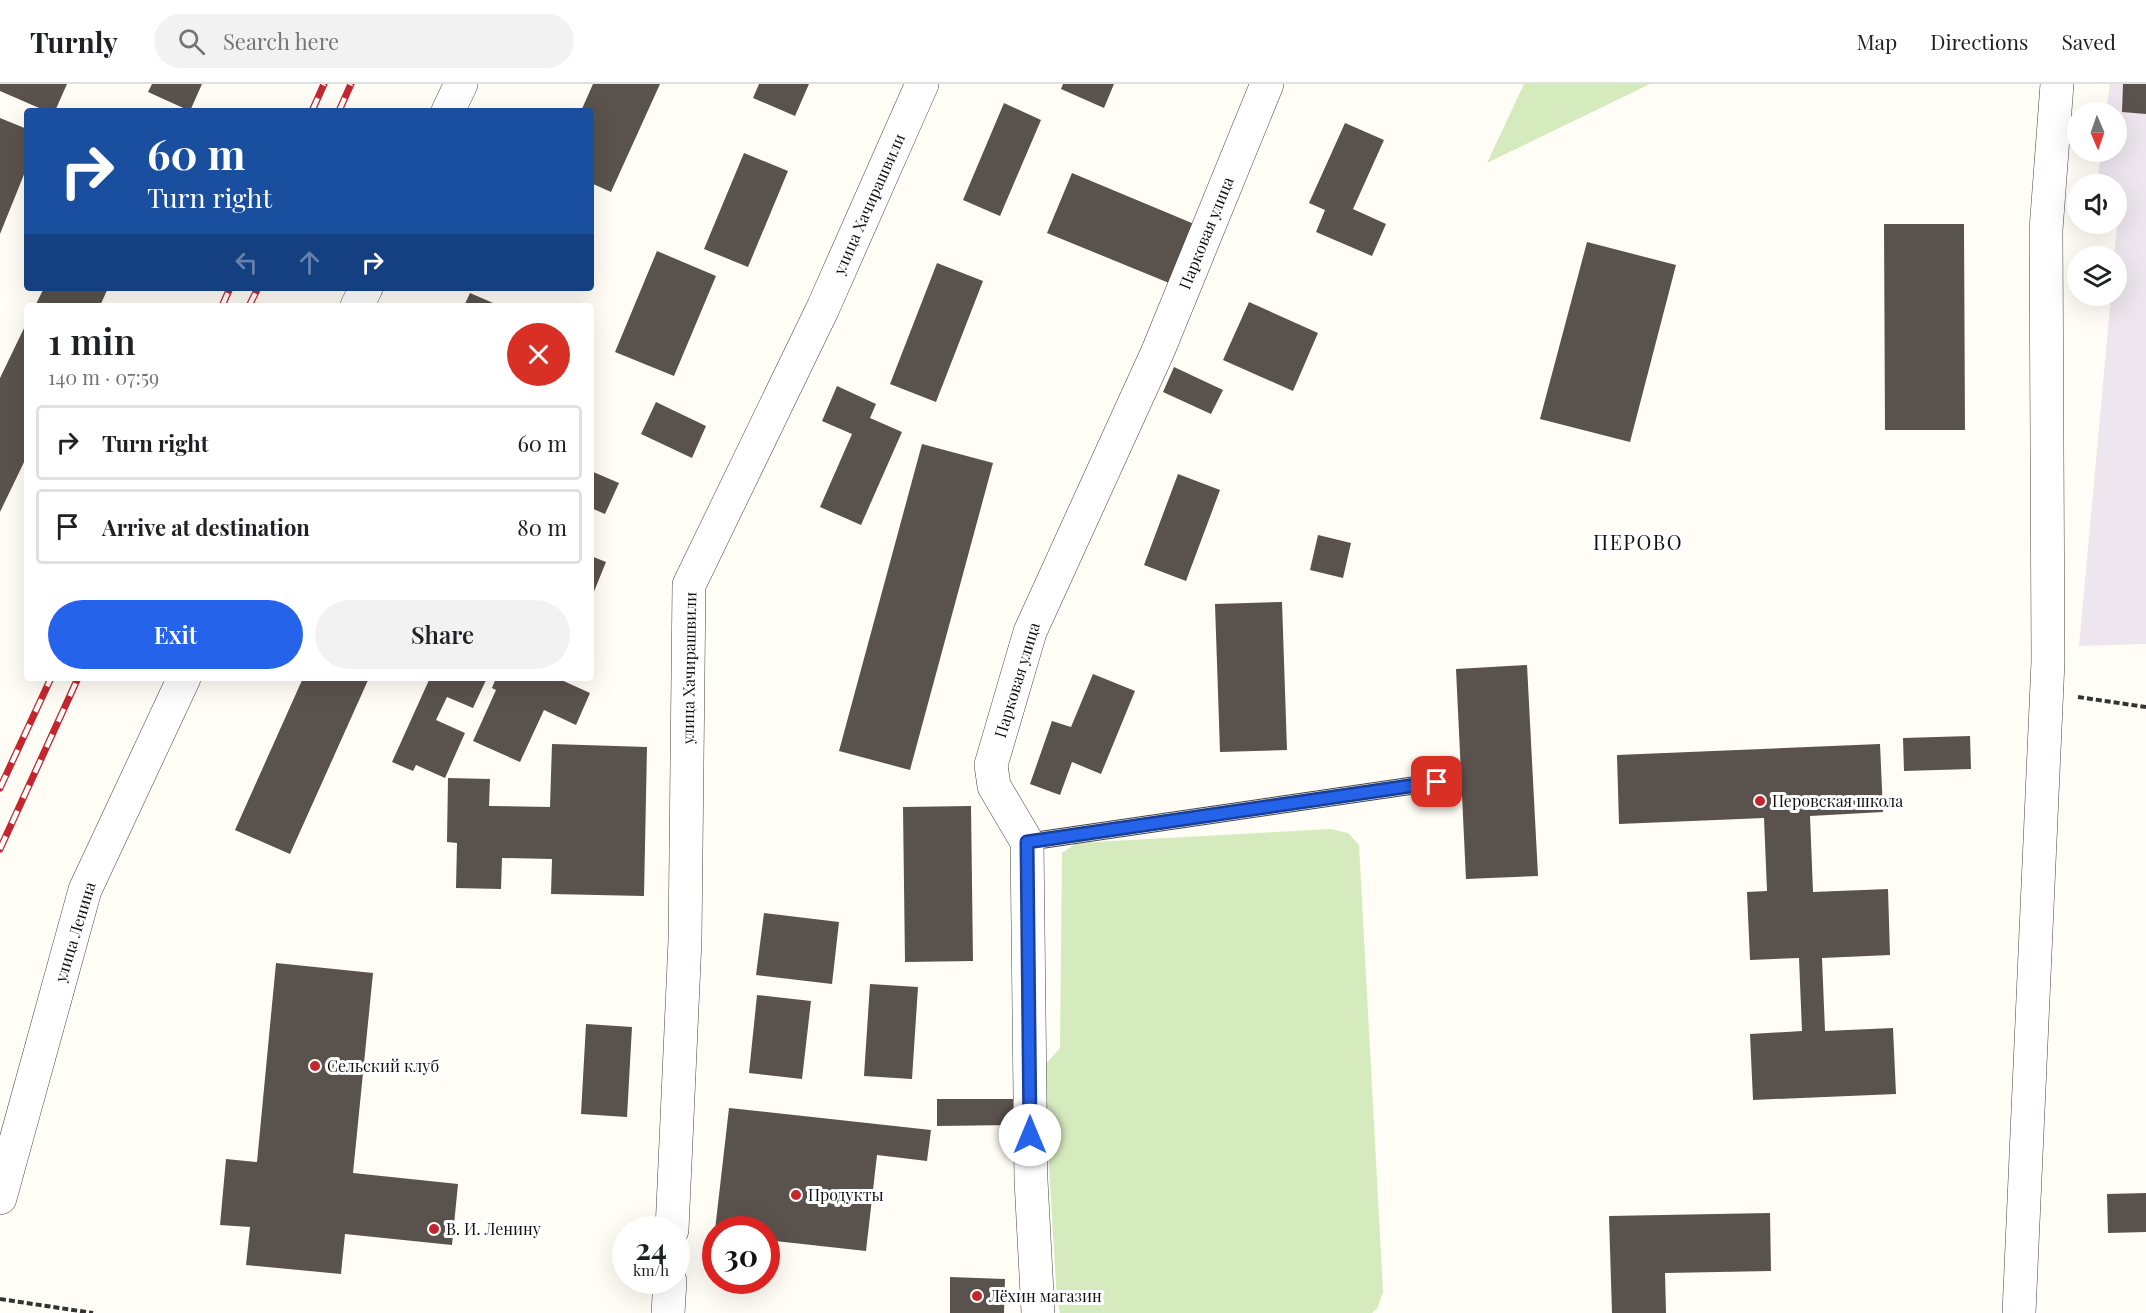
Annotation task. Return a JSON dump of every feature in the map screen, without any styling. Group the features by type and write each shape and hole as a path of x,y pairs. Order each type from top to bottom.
{"street":[{"path":"449,108 461,84"},
{"name":"улица Хачирашвили","path":"673,1216 685,940 689,585 823,308 922,84"},
{"name":"Парковая улица","path":"1038,1313 1031,1180 1027,842 994,786 991,765 1030,632 1158,351 1267,84"},
{"path":"2019,1313 2047,692 2046,230 2057,84"},
{"name":"улица Ленина","path":"0,1198 85,890 183,681"},
{"path":"668,1313 669,1294"}],"lane":[{"path":"1027,842 1437,782"}],"path":[{"path":"2047,692 2146,707"},
{"path":"0,1299 93,1313"}],"shaded area":[{"path":"2110,84 2146,84 2146,644 2079,646 2110,306 2127,306 2127,246 2115,246 2116,234 2127,234 2127,174 2098,174 2100,162 2127,162 2127,102 2107,102"}],"green space":[{"path":"1524,84 1650,84 1487,163"},
{"path":"1331,829 1348,833 1359,845 1383,1292 1378,1307 1372,1313 1060,1313 1057,1300 1043,1067 1060,1048 1062,853 1076,843"}],"building":[{"path":"0,84 67,84 56,108 39,108 0,91"},
{"path":"152,84 202,84 191,108 183,108 148,92"},
{"path":"593,84 660,84 611,192 594,184 594,108 582,108"},
{"path":"759,84 809,84 795,116 753,98"},
{"path":"1063,84 1114,84 1104,108 1061,89"},
{"path":"2123,84 2146,84 2146,114 2127,112 2127,102 2122,102"},
{"path":"1004,103 1041,120 1000,216 963,200"},
{"path":"0,118 24,128 24,174 0,234"},
{"path":"1345,123 1384,140 1353,209 1386,224 1372,256 1316,232 1325,210 1309,203"},
{"path":"744,153 788,171 748,267 704,249"},
{"path":"1072,173 1199,226 1174,285 1047,233"},
{"path":"1884,224 1964,224 1965,430 1885,430"},
{"path":"1587,242 1676,265 1630,442 1540,419"},
{"path":"657,251 716,276 674,376 615,352"},
{"path":"937,263 983,281 936,402 890,384"},
{"path":"42,291 107,291 101,303 36,303"},
{"path":"470,293 493,303 465,303"},
{"path":"1249,302 1318,333 1293,391 1223,360"},
{"path":"24,328 24,462 0,512 0,378"},
{"path":"1174,367 1223,390 1211,414 1163,392"},
{"path":"837,386 876,404 870,418 902,432 861,525 820,507 852,434 822,421"},
{"path":"656,402 706,426 692,458 641,434"},
{"path":"922,444 993,463 910,770 839,751"},
{"path":"594,472 619,483 605,514 594,509"},
{"path":"1178,474 1220,490 1186,581 1144,565"},
{"path":"1318,535 1351,543 1343,578 1310,570"},
{"path":"594,557 606,562 594,592"},
{"path":"1282,602 1287,750 1220,752 1215,604"},
{"path":"1527,665 1538,876 1466,879 1456,669"},
{"path":"1093,674 1135,691 1101,774 1072,762 1060,795 1030,784 1052,721 1071,727"},
{"path":"302,681 368,681 290,854 235,830"},
{"path":"429,681 486,681 473,708 447,697 436,720 465,733 445,778 416,765 413,771 392,762"},
{"path":"495,681 564,681 590,693 576,725 544,710 520,762 473,741 496,690 492,688"},
{"path":"1970,736 1971,769 1904,771 1903,738"},
{"path":"552,744 647,747 644,896 551,894 552,859 502,858 501,889 456,888 457,843 447,842 448,778 490,779 489,806 550,807"},
{"path":"1880,744 1883,812 1810,816 1813,892 1888,889 1890,955 1822,958 1825,1031 1893,1028 1896,1094 1753,1100 1750,1034 1802,1031 1799,958 1750,960 1747,892 1767,891 1764,818 1619,824 1617,755"},
{"path":"971,806 973,961 905,962 903,807"},
{"path":"764,913 839,922 832,984 756,975"},
{"name":"Сельский клуб","path":"276,963 373,973 353,1173 458,1184 452,1245 345,1234 341,1274 246,1265 250,1227 220,1225 226,1159 257,1162"},
{"path":"870,984 918,987 912,1079 864,1076"},
{"path":"757,995 811,1001 802,1079 749,1073"},
{"path":"586,1024 632,1027 627,1117 581,1114"},
{"path":"937,1099 1013,1099 1014,1125 937,1126"},
{"name":"Продукты","path":"729,1108 931,1130 927,1161 877,1155 866,1251 780,1242 780,1216 717,1216"},
{"path":"2146,1193 2146,1232 2108,1233 2107,1194"},
{"path":"1770,1213 1771,1271 1665,1273 1666,1313 1612,1313 1609,1216"},
{"name":"Лёхин магазин","path":"950,1277 1005,1279 1004,1313 950,1313"}],"railway":[{"path":"313,108 324,84"},
{"path":"340,108 351,84"},
{"path":"223,303 229,291"},
{"path":"250,303 256,291"},
{"path":"0,788 50,681"},
{"path":"0,849 77,681"}],"place":[{"name":"Перовская школа","path":"1760,801"},
{"name":"Сельский клуб","path":"315,1066"},
{"name":"Продукты","path":"796,1195"},
{"name":"В. И. Ленину","path":"434,1229"},
{"name":"Лёхин магазин","path":"977,1296"}],"district":[{"name":"ПЕРОВО","path":"1638,543"}],"route":[{"path":"1030,1135 1027,842 1437,782"}]}
